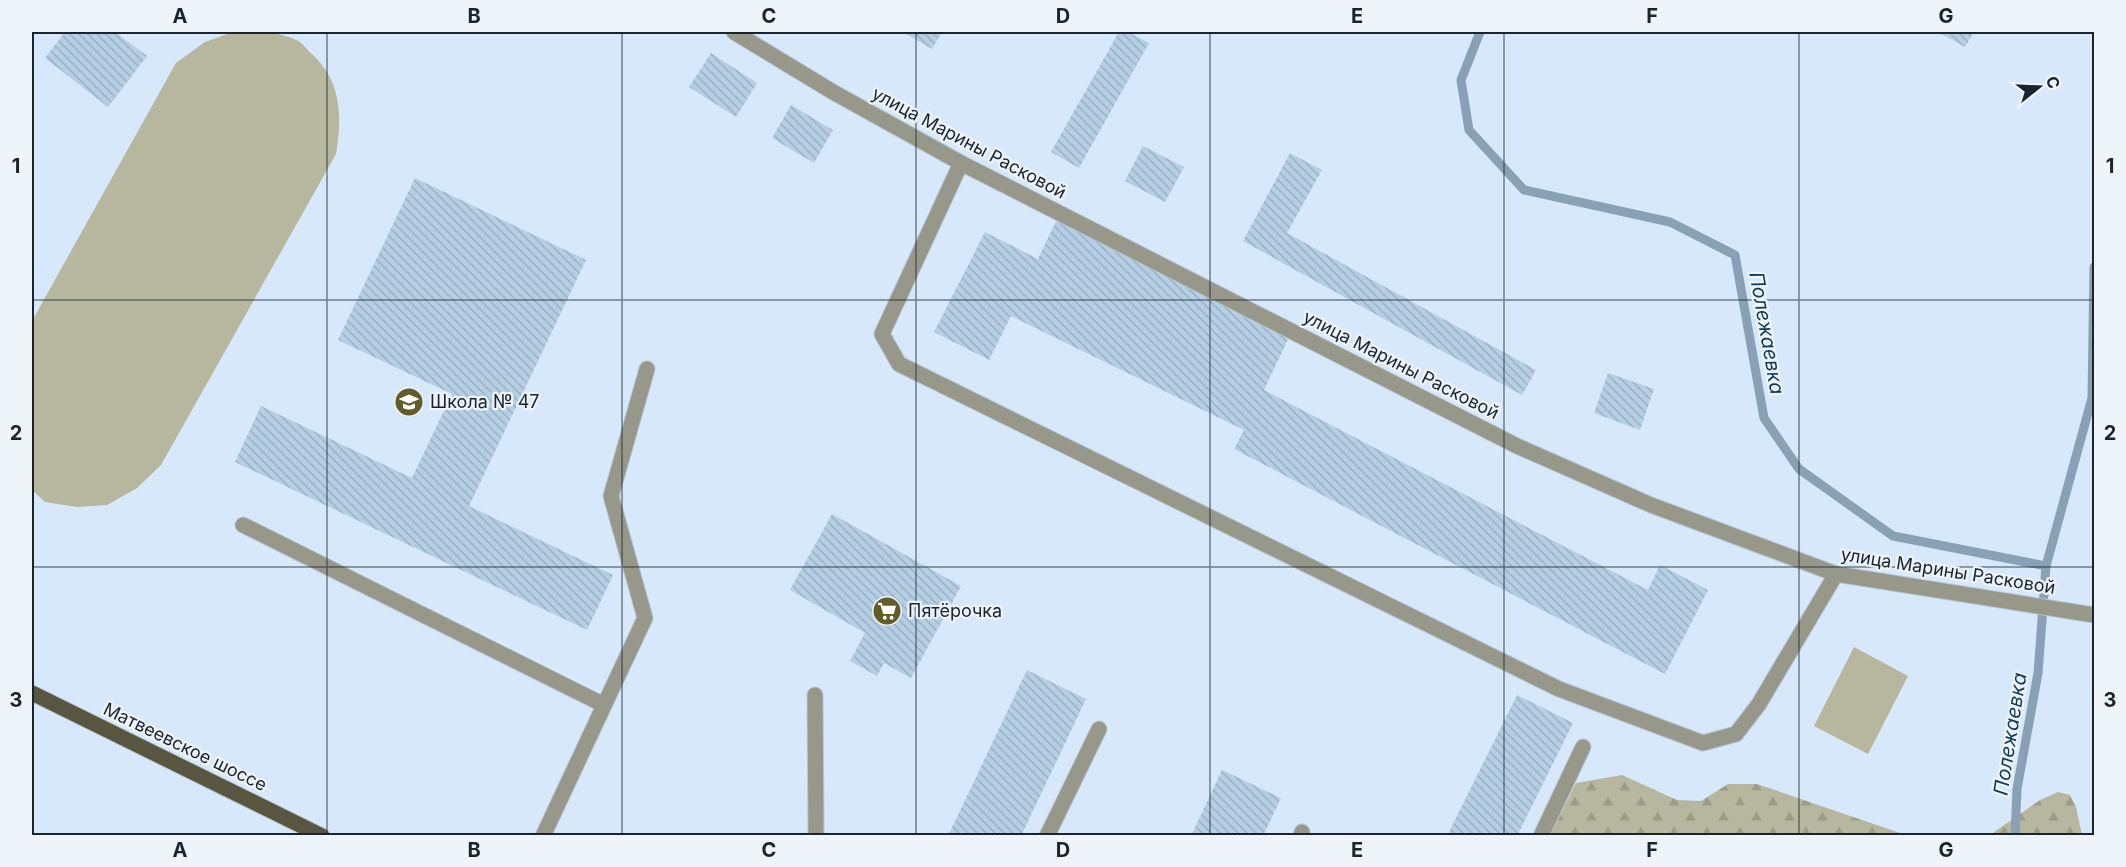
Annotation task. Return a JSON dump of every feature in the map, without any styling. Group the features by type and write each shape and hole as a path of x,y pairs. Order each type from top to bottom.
{"main road":[{"name":"Матвеевское шоссе","path":"32,693 322,836"}],"street":[{"name":"улица Марины Расковой","path":"734,32 833,92 961,163 1517,446 1651,505 1836,574 2091,614"},
{"path":"961,163 882,334 899,364 1559,688 1703,743 1736,734 1759,704 1836,574"},
{"path":"543,836 645,618 611,496 646,369"},
{"path":"243,525 604,705"},
{"path":"815,695 816,836"},
{"path":"1047,836 1099,729"},
{"path":"1541,836 1583,747"}],"green space":[{"path":"233,32 265,33 289,37 301,43 323,66 330,77 338,101 339,127 336,154 161,465 137,488 107,505 77,507 45,502 32,490 32,321 176,63 205,42"},
{"path":"1854,647 1908,676 1868,754 1814,726"},
{"path":"1622,775 1677,800 1701,801 1728,784 1757,784 1906,835 1550,835 1576,783"},
{"path":"2058,792 2070,795 2076,807 2082,835 1990,835 2040,800"}],"building":[{"path":"65,32 115,32 147,56 108,107 45,58"},
{"path":"903,32 942,32 932,49"},
{"path":"1119,32 1128,32 1149,43 1079,168 1051,152"},
{"path":"1938,32 1974,32 1965,47"},
{"path":"711,53 757,83 736,117 689,87"},
{"path":"791,105 833,130 814,163 772,138"},
{"path":"1143,146 1184,167 1165,202 1125,181"},
{"path":"1290,153 1322,170 1287,233 1536,370 1522,395 1243,241"},
{"path":"415,178 586,260 469,506 613,575 587,630 235,462 261,406 412,478 452,394 338,340"},
{"path":"1056,221 1290,335 1264,390 1648,590 1660,565 1708,590 1665,674 1234,449 1244,430 1011,316 989,360 934,332 985,232 1038,259"},
{"path":"1608,373 1654,389 1640,430 1594,413"},
{"name":"Пятёрочка","path":"832,514 961,586 911,678 884,663 877,676 850,661 865,633 790,590"},
{"path":"1027,670 1086,699 1021,836 948,836"},
{"path":"1517,695 1573,723 1517,836 1447,836"},
{"path":"1222,770 1281,798 1263,836 1191,836"}],"waterway":[{"name":"Полежаевка","path":"1480,32 1461,80 1469,130 1524,190 1670,222 1735,255 1764,418 1799,469 1893,536 2046,566"},
{"name":"Полежаевка","path":"2015,836 2017,789 2038,673 2046,566 2092,398 2094,267"}],"place":[{"name":"Школа № 47","path":"409,402"},
{"name":"Пятёрочка","path":"887,611"}]}
